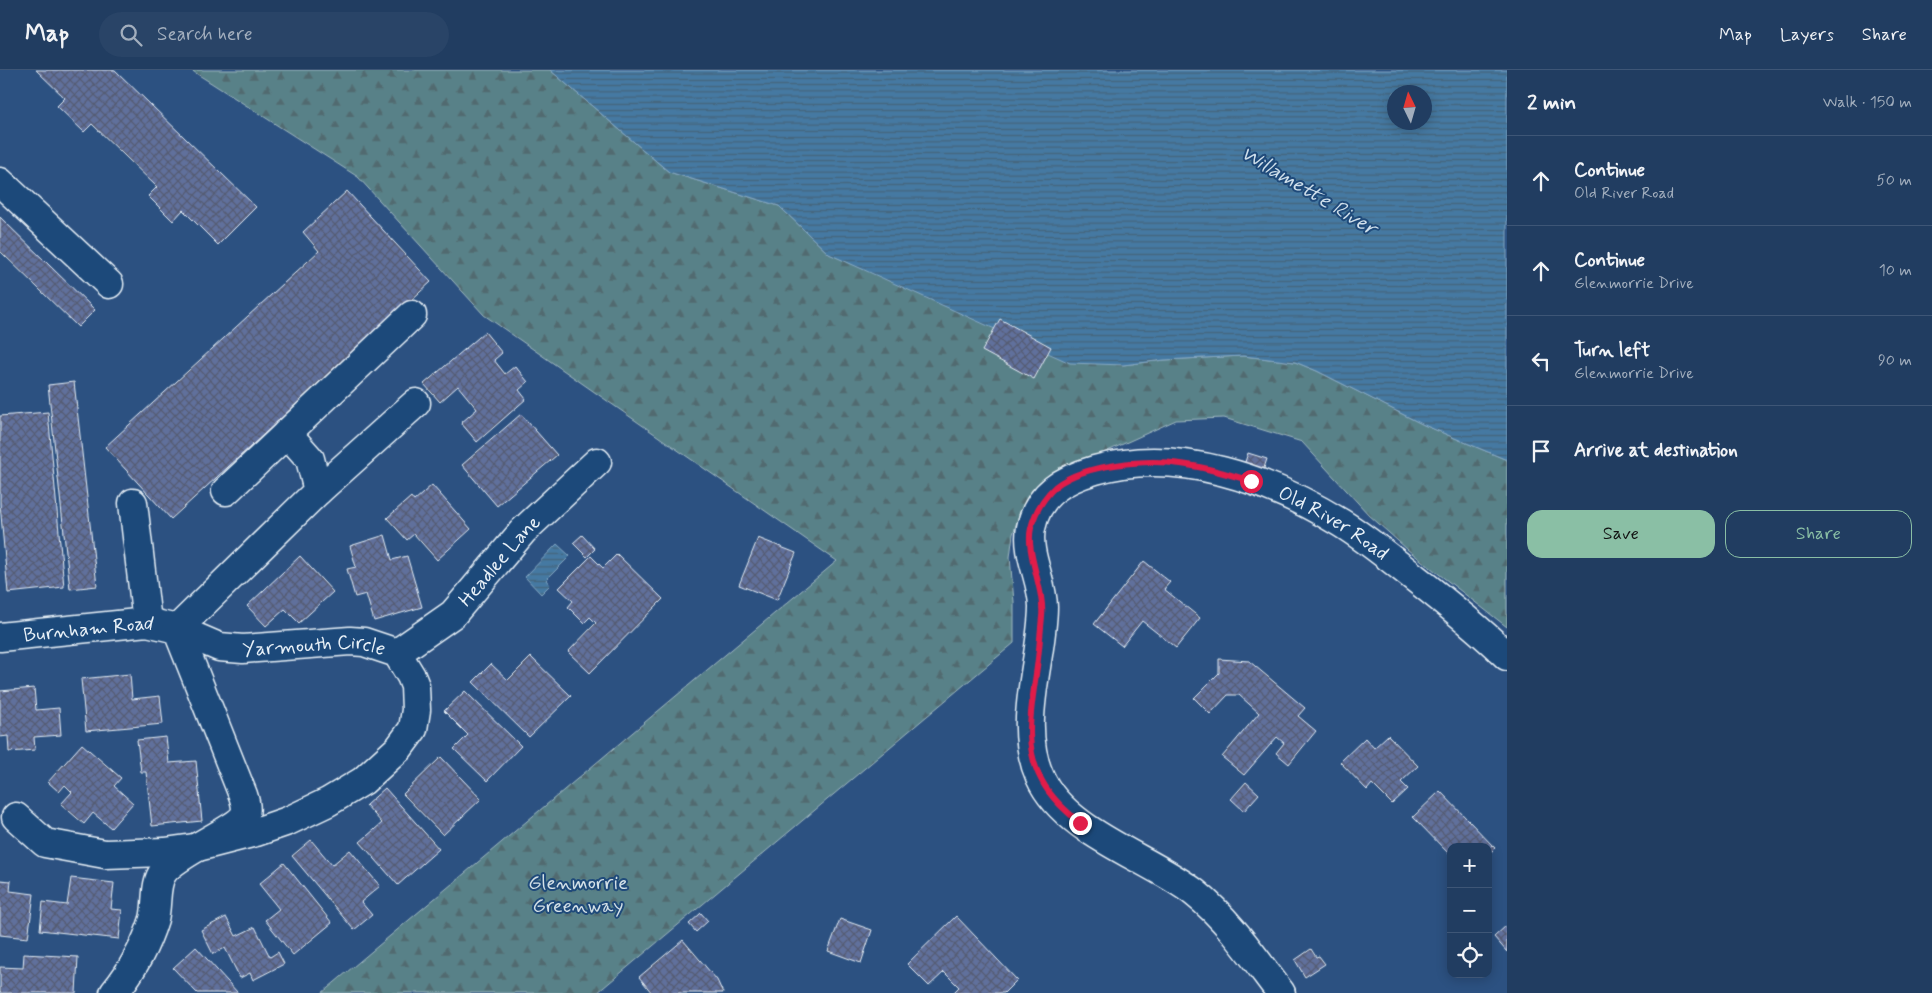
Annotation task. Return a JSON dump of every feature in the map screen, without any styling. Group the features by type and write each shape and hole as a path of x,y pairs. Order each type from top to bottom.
{"street":[{"path":"0,182 109,284"},
{"path":"226,491 412,315"},
{"path":"114,993 129,971 154,918 160,876 164,870 194,848 238,823 245,814 246,804 177,629 318,491 416,403"},
{"path":"287,433 310,459 318,491"},
{"name":"Headlee Lane","path":"397,653 453,614 523,531 597,462"},
{"name":"Old River Road","path":"1281,993 1238,938 1207,904 1186,886 1080,823 1051,795 1042,781 1031,753 1031,704 1036,675 1042,601 1032,553 1030,530 1040,505 1058,485 1070,479 1106,467 1126,464 1159,462 1198,466 1277,490 1305,502 1351,530 1437,595 1507,656"},
{"path":"133,503 147,622"},
{"name":"Burnham Road","path":"0,636 147,622 177,629"},
{"name":"Yarmouth Circle","path":"177,629 219,648 243,649 350,641 364,642 397,653 415,686 416,710 413,729 399,748 363,781 328,802 288,821 256,832 194,848"},
{"path":"16,817 45,843 105,854 165,852 194,848"}],"green space":[{"name":"Glenmorrie Greenway","path":"191,70 550,70 669,172 779,206 829,254 917,292 1123,365 1164,360 1243,356 1295,362 1317,371 1424,425 1507,460 1507,627 1408,550 1369,515 1302,442 1224,418 1176,420 1090,459 1053,481 1021,509 1013,534 1010,557 1014,602 1014,643 597,993 322,993 837,561 484,315 358,177"}],"water":[{"name":"Willamette River","path":"550,70 1507,70 1507,460 1424,425 1317,371 1295,362 1243,356 1164,360 1123,365 1070,363 829,254 779,206 669,172"},
{"path":"557,544 570,556 546,580 550,585 541,594 525,577"}],"building":[{"path":"36,70 115,70 256,207 218,245 183,210 173,221 148,196 157,187 92,124 84,132 57,106 65,98"},
{"path":"347,191 431,282 171,519 105,447 319,251 303,232"},
{"path":"0,217 95,310 78,327 0,251"},
{"path":"1000,319 1051,347 1034,379 982,351"},
{"path":"485,332 502,353 494,360 505,374 515,366 528,382 519,390 526,399 477,442 461,423 477,409 458,386 440,402 424,384"},
{"path":"74,382 97,586 70,589 48,385"},
{"path":"48,412 64,587 8,593 0,504 0,416"},
{"path":"521,414 557,455 497,506 462,465"},
{"path":"1248,453 1267,459 1263,471 1244,465"},
{"path":"432,485 471,529 437,560 414,534 407,540 387,518 411,497 414,501"},
{"path":"385,535 392,560 407,556 422,607 374,621 366,594 355,597 347,569 356,567 350,546"},
{"path":"582,535 595,549 587,557 573,543"},
{"path":"758,538 796,553 777,600 739,585"},
{"path":"617,554 663,599 590,673 568,652 596,623 590,617 584,623 568,607 573,601 559,588 591,556 603,568"},
{"path":"300,556 333,592 299,623 285,609 266,626 247,606"},
{"path":"1144,561 1170,582 1164,589 1200,618 1176,648 1142,621 1122,646 1094,624"},
{"path":"531,657 571,696 529,737 473,682 491,664 508,680"},
{"path":"1219,659 1249,661 1305,708 1298,716 1316,731 1289,764 1276,753 1284,743 1277,737 1244,775 1222,757 1259,713 1239,695 1228,695 1210,714 1194,698 1219,673"},
{"path":"130,674 132,699 160,696 163,724 86,731 81,679"},
{"path":"34,688 36,710 59,708 61,735 34,737 35,750 9,752 8,736 0,737 0,691"},
{"path":"465,691 521,746 487,781 454,749 468,735 444,711"},
{"path":"1388,735 1418,766 1401,782 1408,789 1392,804 1372,784 1367,790 1340,762 1365,738 1374,748"},
{"path":"166,737 169,763 196,761 202,821 152,826 146,772 141,772 137,740"},
{"path":"82,744 121,778 114,786 133,803 111,828 93,813 84,824 61,804 72,792 65,785 59,792 48,782"},
{"path":"441,757 481,799 443,835 403,794"},
{"path":"1246,782 1259,794 1244,811 1231,799"},
{"path":"385,788 439,849 398,885 360,842 382,823 366,805"},
{"path":"1440,791 1490,843 1447,843 1447,852 1413,817"},
{"path":"311,840 332,865 350,850 380,886 361,902 372,915 354,930 292,856"},
{"path":"284,863 332,923 293,955 265,920 279,909 259,884"},
{"path":"71,878 114,883 111,909 122,910 119,939 40,930 43,902 67,905"},
{"path":"0,880 11,881 10,891 34,894 28,938 0,935"},
{"path":"701,913 708,921 696,932 689,924"},
{"path":"956,916 1017,980 1004,993 953,993 959,987 944,972 929,986 907,964"},
{"path":"226,917 236,936 255,927 270,957 278,952 284,964 253,980 250,973 240,978 225,948 213,954 201,930"},
{"path":"840,919 872,930 861,963 828,951"},
{"path":"1507,925 1507,952 1494,937"},
{"path":"683,940 717,980 723,993 652,993 639,977"},
{"path":"196,947 238,993 197,993 173,968"},
{"path":"1311,949 1316,957 1319,956 1325,964 1305,977 1295,960"},
{"path":"24,954 78,957 76,993 0,993 0,967 23,968"}],"route":[{"path":"1080,823 1063,809 1051,795 1042,781 1031,753 1031,704 1036,675 1042,601 1032,553 1030,530 1040,505 1058,485 1070,479 1106,467 1126,464 1159,462 1198,466 1251,481"}]}
